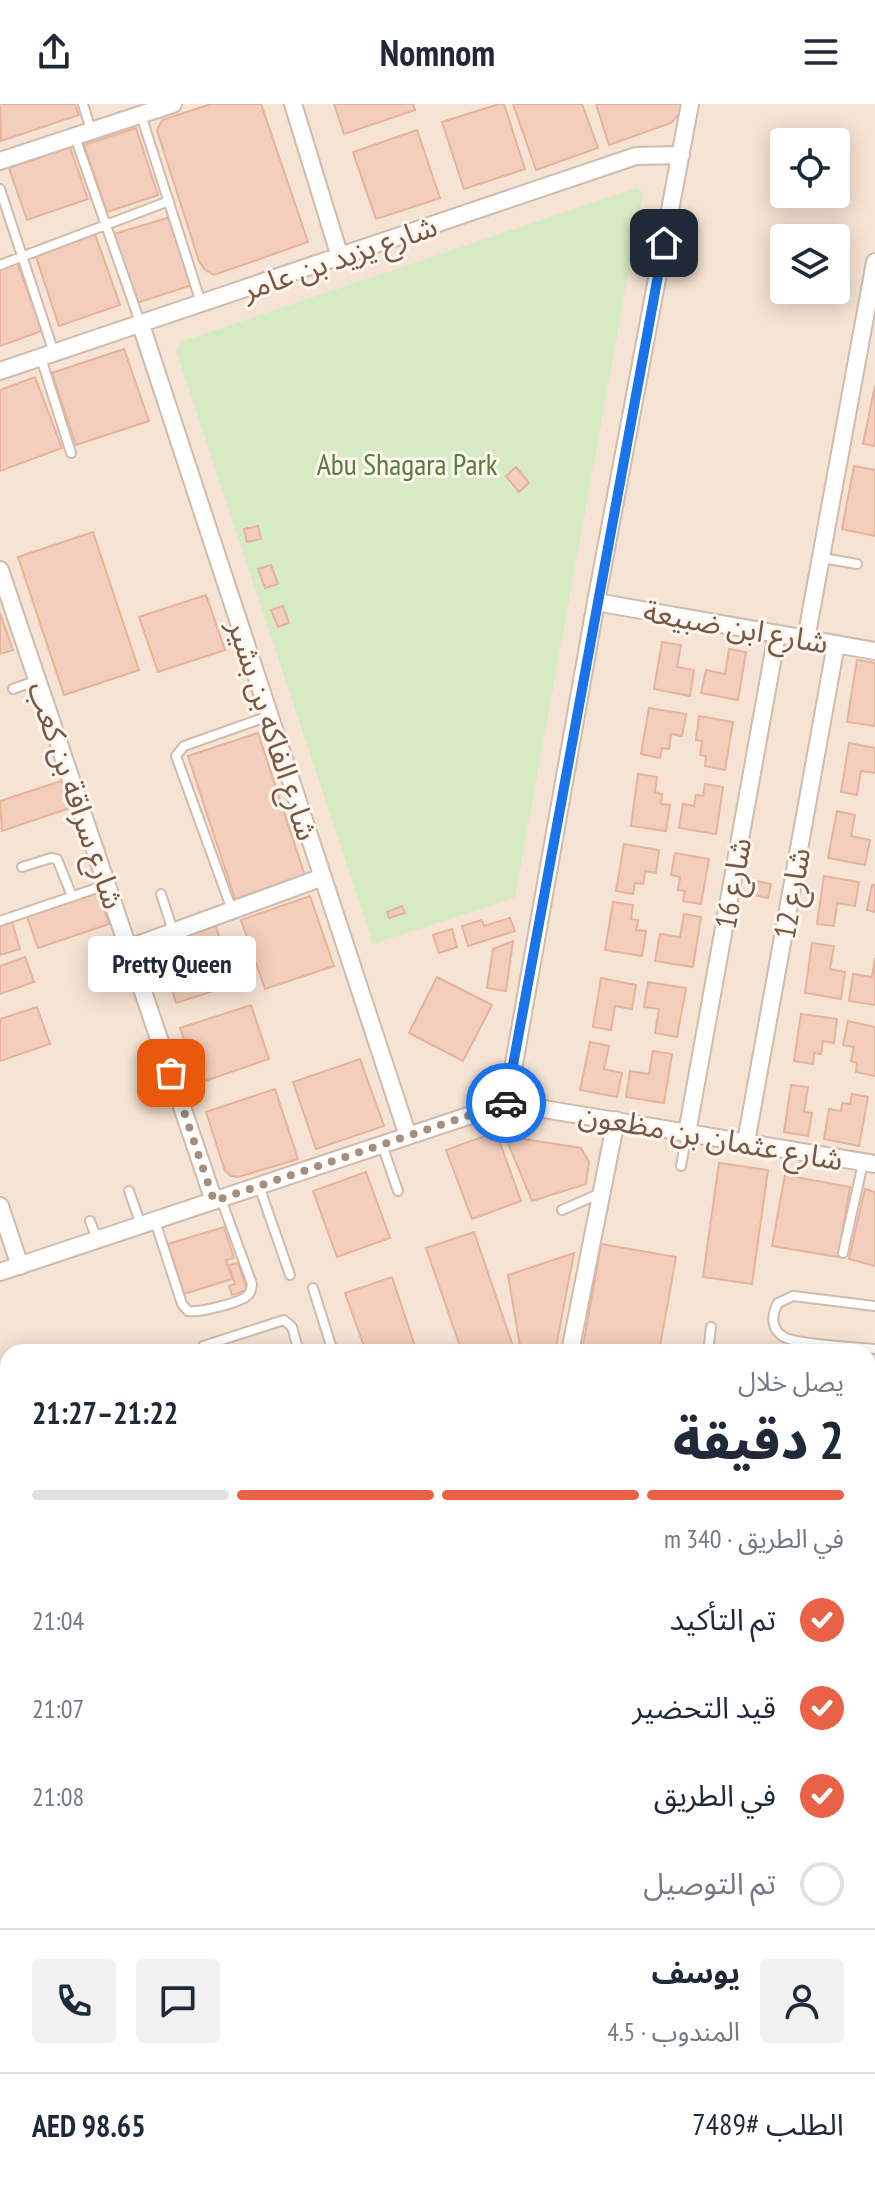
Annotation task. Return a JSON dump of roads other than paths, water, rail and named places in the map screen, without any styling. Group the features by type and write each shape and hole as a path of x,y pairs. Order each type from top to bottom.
{"street":[{"path":"293,104 340,257"},
{"path":"507,1103 596,602 690,104"},
{"path":"0,160 164,105"},
{"name":"شارع يزيد بن عامر","path":"0,371 636,156 681,155"},
{"path":"806,639 874,273"},
{"name":"شارع الفاكه بن بشير","path":"141,325 408,1136"},
{"name":"شارع سراقة بن كعب","path":"1,575 106,885 218,1200"},
{"name":"شارع ابن ضبيعة","path":"596,602 875,651"},
{"name":"شارع 16","path":"687,1133 777,634"},
{"name":"شارع 12","path":"746,1142 836,644"},
{"path":"129,948 323,877"},
{"name":"شارع عثمان بن مظعون","path":"0,1272 507,1103 869,1163"},
{"path":"572,1344 616,1120"},
{"path":"0,1206 20,1266"}],"lane":[{"path":"83,104 83,134 106,225 141,325"},
{"path":"141,115 202,304"},
{"path":"0,189 22,256 71,453"},
{"path":"0,265 169,201"},
{"path":"821,558 857,564"},
{"path":"13,689 38,680"},
{"path":"232,910 176,756 184,746 270,716"},
{"path":"22,867 57,859 72,896"},
{"path":"0,921 106,885"},
{"path":"161,894 174,932"},
{"path":"681,1166 687,1133"},
{"path":"382,1145 398,1191"},
{"path":"843,1253 869,1163"},
{"path":"259,1186 290,1275"},
{"path":"129,1191 148,1223 182,1304 188,1311 197,1313 245,1298 251,1292 252,1284 218,1200"},
{"path":"562,1210 602,1192"},
{"path":"90,1221 97,1240"},
{"path":"313,1288 330,1344"},
{"path":"827,1344 788,1340 775,1328 772,1320 778,1303 793,1296 875,1306"},
{"path":"209,1344 284,1320 292,1327 297,1344"},
{"path":"709,1344 711,1327"}],"place":[{"name":"Pretty Queen","path":"171,1073"}],"park label":[{"name":"Abu Shagara Park","path":"407,463"}]}
